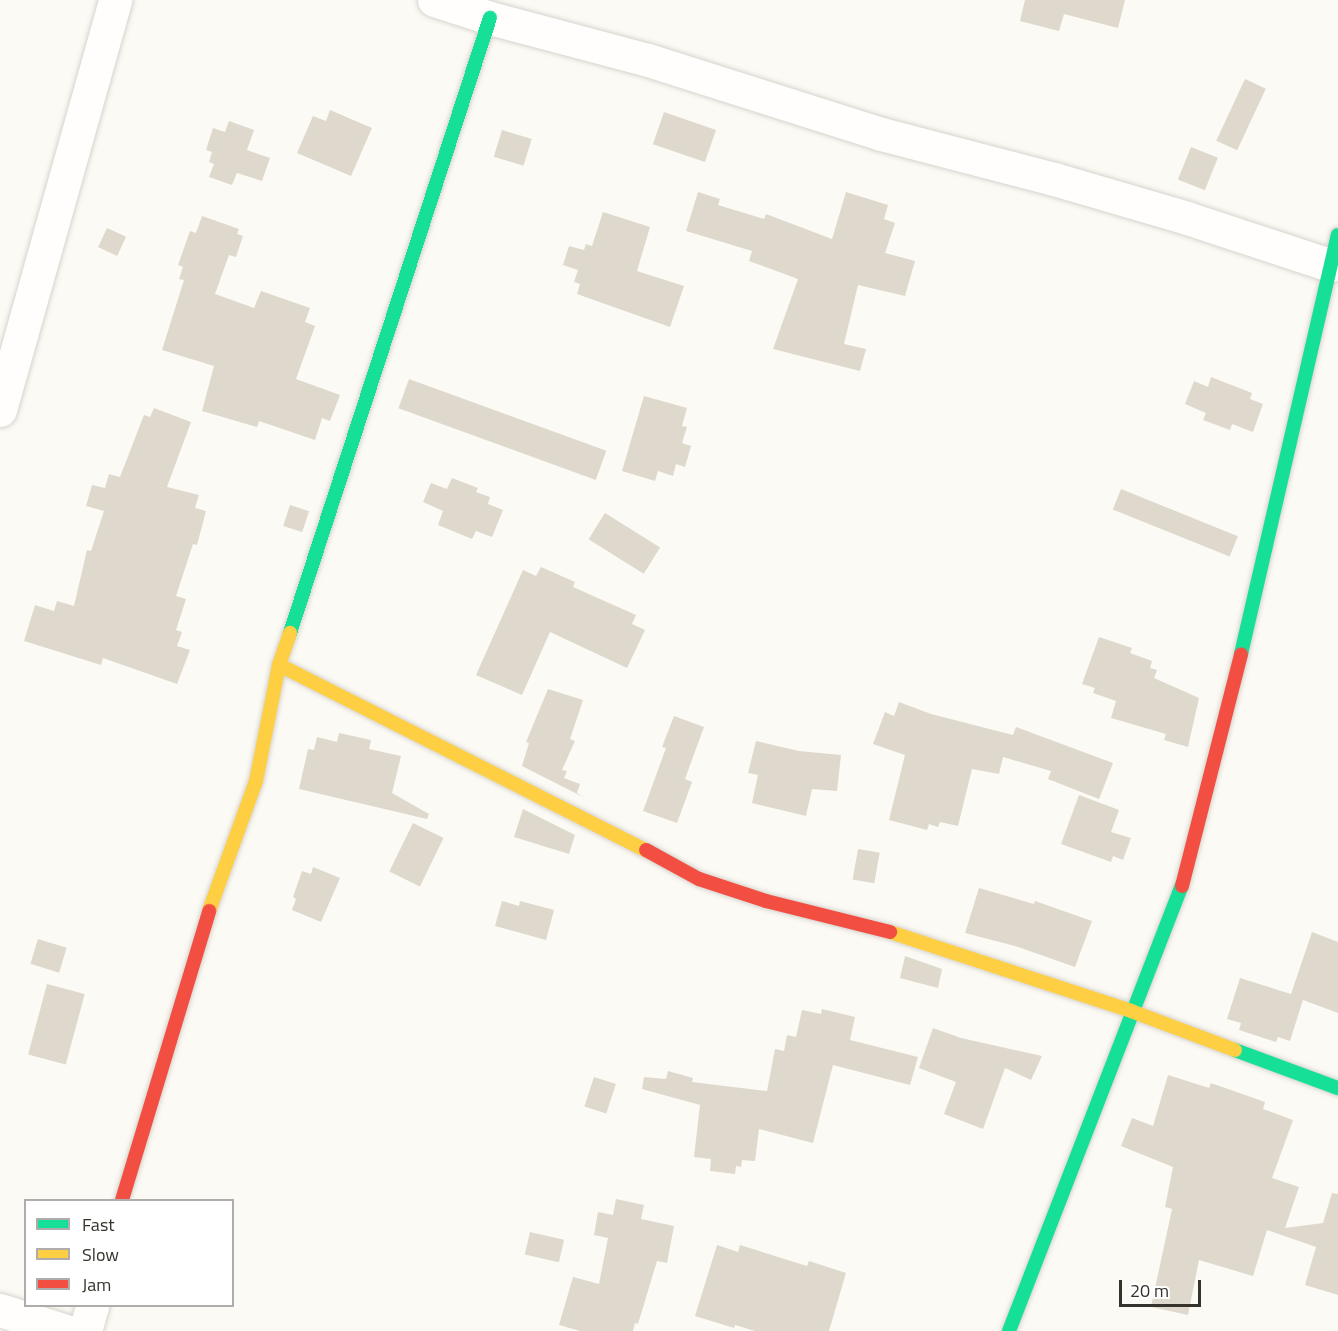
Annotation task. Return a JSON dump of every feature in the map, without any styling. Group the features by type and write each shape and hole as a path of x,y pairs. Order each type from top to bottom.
{"street":[{"path":"0,410 115,0"},
{"path":"434,0 490,18 648,60 881,134 1165,211 1334,250 1234,685 1181,889 1131,1011 1009,1331"},
{"path":"122,1199 207,916 256,781 279,665 490,18"},
{"path":"279,665 663,858 699,879 766,901 876,927 1131,1011 1338,1088"},
{"path":"85,1331 91,1307"},
{"path":"0,1310 66,1331"}],"building":[{"path":"1025,0 1125,0 1118,28 1064,14 1059,31 1020,21"},
{"path":"1245,79 1266,89 1237,150 1216,141"},
{"path":"330,110 372,128 351,176 297,153 313,116 326,121"},
{"path":"664,112 716,130 705,162 653,144"},
{"path":"229,121 254,130 247,150 270,158 262,181 237,173 232,185 209,177 214,164 209,162 212,152 206,150 213,128 225,132"},
{"path":"502,130 532,139 523,166 494,157"},
{"path":"1191,147 1218,158 1205,190 1178,179"},
{"path":"698,192 720,199 718,205 764,219 766,214 832,239 846,192 888,205 884,219 895,223 885,253 915,261 905,296 858,285 844,344 866,349 860,371 773,349 798,279 749,261 752,251 686,231"},
{"path":"603,212 650,227 637,271 684,286 670,327 577,294 580,284 574,282 578,270 563,265 569,246 584,250 586,244 592,246"},
{"path":"202,216 239,229 237,234 243,236 236,257 229,255 215,294 254,308 261,291 310,308 305,322 315,326 296,379 340,395 330,421 322,418 315,440 259,421 257,427 202,411 214,366 162,350 184,280 179,279 183,267 178,265 190,231 196,233"},
{"path":"107,228 126,237 117,256 98,247"},
{"path":"1211,377 1252,393 1250,399 1263,404 1253,432 1232,424 1230,430 1203,420 1206,413 1185,404 1194,381 1208,387"},
{"path":"409,379 606,451 596,480 398,408"},
{"path":"644,396 687,408 682,426 687,427 682,443 691,446 685,467 676,464 673,476 658,471 655,481 622,471"},
{"path":"154,408 191,422 167,487 199,495 195,508 206,511 197,545 193,544 176,596 186,599 176,630 182,632 177,646 190,650 177,684 103,658 101,665 24,641 35,605 54,611 57,601 74,606 87,550 91,551 104,511 86,506 92,485 105,488 109,474 120,477 144,415 150,417"},
{"path":"452,478 478,488 476,492 490,497 488,504 503,510 492,537 476,531 472,539 438,525 443,511 423,502 431,483 447,489"},
{"path":"1121,489 1238,536 1230,557 1113,509"},
{"path":"290,505 309,511 302,532 283,526"},
{"path":"605,513 660,547 644,574 589,539"},
{"path":"541,567 575,582 573,587 636,615 632,624 645,630 627,668 550,632 522,695 476,675 523,570 536,576"},
{"path":"1099,637 1132,648 1130,653 1152,661 1150,668 1157,670 1154,678 1199,698 1188,747 1164,740 1166,734 1111,718 1116,701 1093,693 1095,688 1082,684"},
{"path":"548,689 583,700 570,739 575,741 562,770 567,771 564,778 580,784 577,793 585,798 522,766 529,743 526,742"},
{"path":"899,702 931,714 1013,735 1016,727 1113,763 1099,799 1048,779 1051,771 1003,757 999,774 972,769 958,826 940,822 938,827 929,824 927,830 889,820 905,755 873,744 885,712 894,716"},
{"path":"674,716 704,727 685,779 692,782 677,823 643,811 666,748 662,747"},
{"path":"339,733 371,740 369,749 401,756 392,793 429,814 427,819 299,789 308,749 314,750 317,737 337,742"},
{"path":"756,741 799,751 841,755 837,791 812,789 806,816 752,803 758,775 748,773"},
{"path":"1079,795 1119,810 1111,832 1131,838 1123,860 1113,856 1111,862 1061,844"},
{"path":"523,809 575,835 569,854 514,837"},
{"path":"413,823 444,838 420,886 389,872"},
{"path":"858,849 880,853 874,883 853,880"},
{"path":"313,867 340,878 321,922 292,910 296,899 293,897 302,871 311,874"},
{"path":"979,888 1034,904 1035,901 1092,921 1075,967 1015,946 965,933"},
{"path":"502,901 519,906 520,901 554,910 546,940 495,926"},
{"path":"1312,932 1338,942 1338,1013 1303,1000 1290,1041 1278,1037 1276,1042 1239,1030 1241,1023 1227,1019 1240,978 1291,994"},
{"path":"38,939 67,948 59,973 30,964"},
{"path":"905,956 942,969 938,988 900,978"},
{"path":"47,984 85,994 66,1065 28,1055"},
{"path":"822,1009 855,1017 850,1040 918,1057 910,1085 833,1065 813,1143 759,1129 755,1161 742,1160 741,1167 736,1166 735,1174 710,1171 711,1159 694,1157 700,1105 642,1089 644,1077 666,1079 668,1071 693,1078 692,1082 767,1091 775,1049 784,1051 787,1035 796,1037 802,1010 821,1014"},
{"path":"933,1028 961,1038 1042,1056 1031,1080 1005,1068 983,1129 944,1114 956,1082 919,1068"},
{"path":"1168,1075 1209,1088 1211,1083 1265,1102 1263,1109 1293,1120 1272,1178 1299,1187 1285,1228 1323,1223 1332,1193 1338,1194 1338,1295 1305,1285 1316,1247 1267,1230 1253,1276 1199,1260 1188,1315 1151,1307 1172,1209 1165,1207 1173,1167 1121,1146 1132,1118 1153,1126"},
{"path":"594,1077 616,1084 606,1114 584,1106"},
{"path":"616,1199 644,1205 641,1219 674,1226 667,1263 657,1261 638,1324 635,1323 633,1331 580,1331 559,1325 573,1277 599,1284 608,1238 594,1235 598,1212 613,1215"},
{"path":"530,1232 564,1240 559,1262 525,1254"},
{"path":"717,1245 738,1252 740,1245 807,1266 809,1261 846,1273 829,1331 755,1331 735,1325 734,1328 695,1316"}],"traffic: fast":[{"path":"290,633 490,18"},
{"path":"1241,654 1338,235"},
{"path":"1009,1331 1182,886"},
{"path":"1235,1050 1338,1088"}],"traffic: slow":[{"path":"209,911 256,781 279,665 290,633"},
{"path":"279,665 646,850"},
{"path":"890,932 1131,1011 1235,1050"}],"traffic: jam":[{"path":"1182,886 1241,654"},
{"path":"646,850 699,879 766,901 890,932"},
{"path":"122,1199 209,911"}]}
